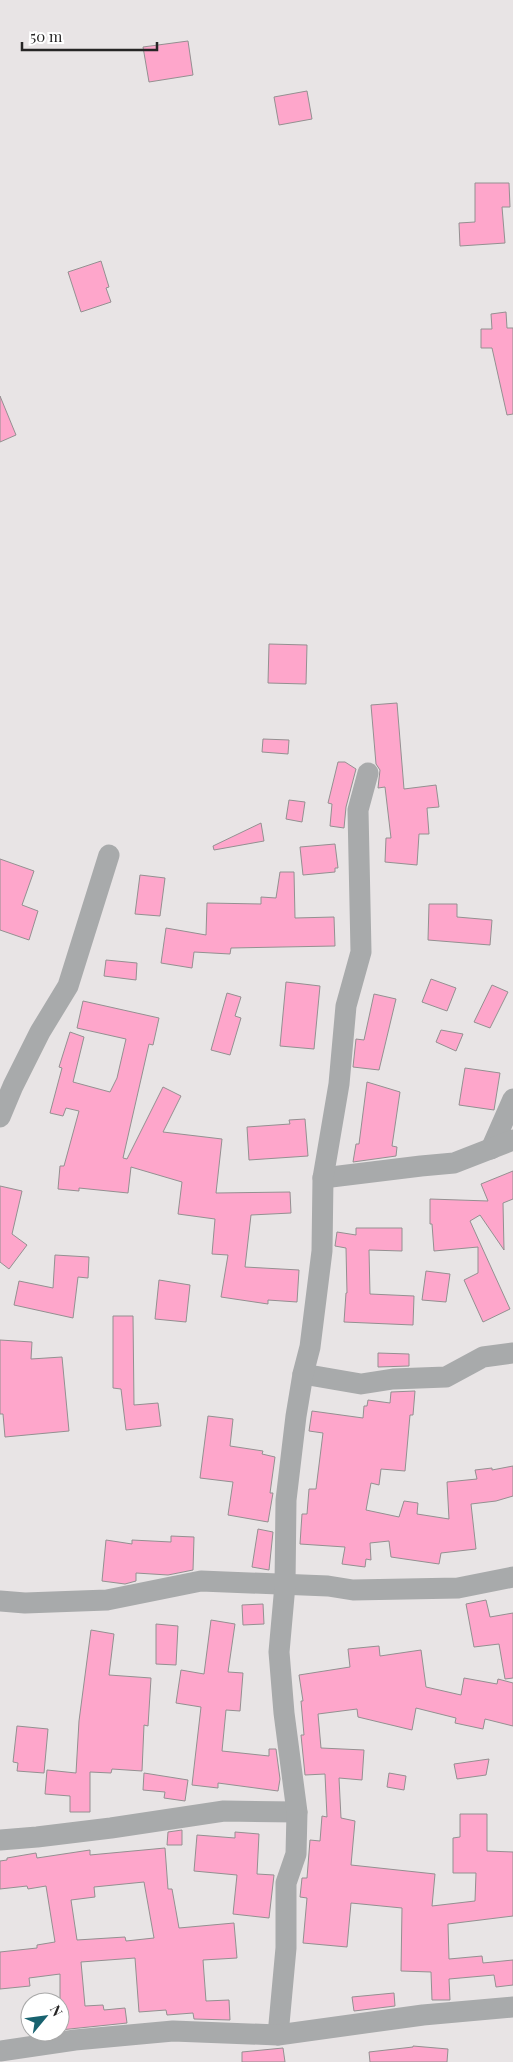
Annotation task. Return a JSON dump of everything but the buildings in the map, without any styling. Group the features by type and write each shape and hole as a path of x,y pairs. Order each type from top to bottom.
{"street":[{"path":"278,2035 286,1948 286,1883 296,1854 297,1812 284,1713 279,1652 285,1585 286,1500 302,1374 310,1347 322,1252 323,1178 339,1084 346,1006 361,952 358,810 368,773"},
{"path":"0,1117 6,1082 68,986 110,855"},
{"path":"490,1149 513,1099"},
{"path":"323,1178 421,1166 454,1164 513,1140"},
{"path":"302,1374 361,1384 446,1377 483,1357 513,1353"},
{"path":"0,1601 25,1603 107,1600 200,1582 328,1586 353,1590 458,1588 513,1577"},
{"path":"0,1840 111,1828 224,1811 297,1812"},
{"path":"0,2051 74,2040 173,2030 278,2035 423,2015 513,2007"}]}
